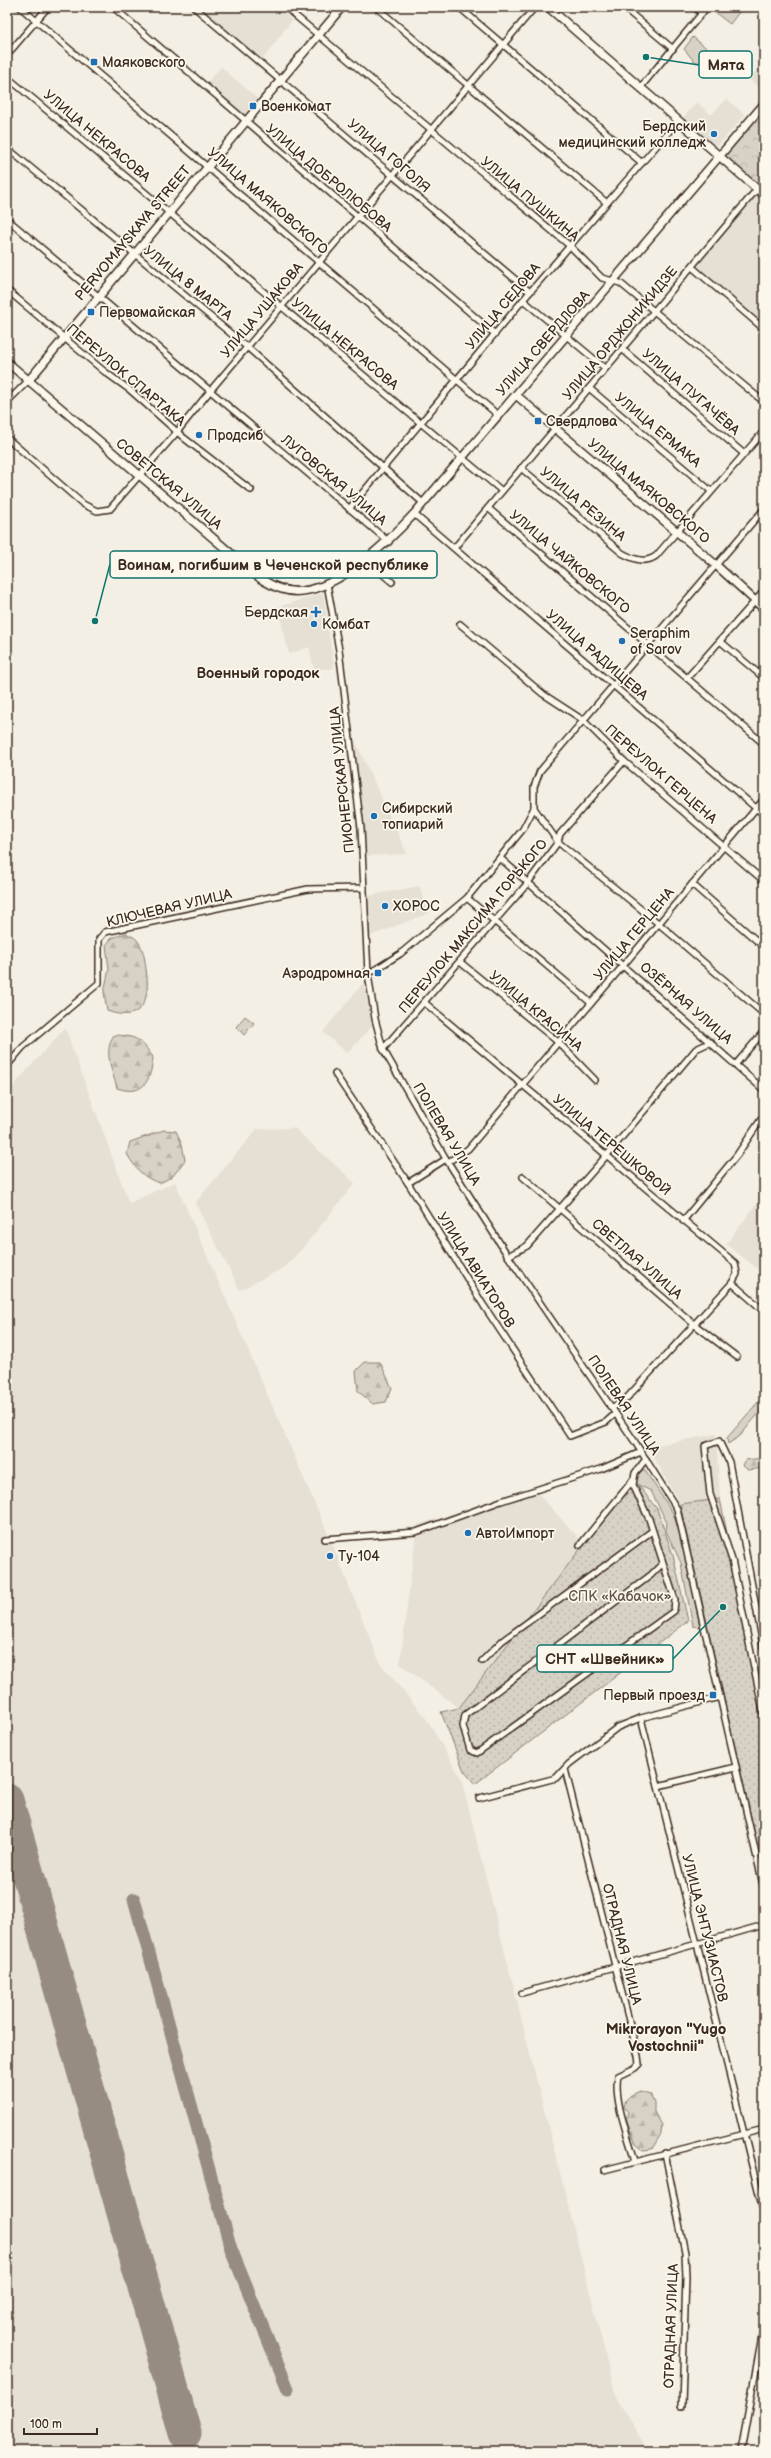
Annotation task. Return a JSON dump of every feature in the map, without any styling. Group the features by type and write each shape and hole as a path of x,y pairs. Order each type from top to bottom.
{"street":[{"name":"УЛИЦА МАЯКОВСКОГО","path":"20,7 207,165 498,415"},
{"path":"7,55 48,7"},
{"name":"УЛИЦА ДОБРОЛЮБОВА","path":"113,7 357,218 495,334"},
{"name":"УЛИЦА ГОГОЛЯ","path":"194,7 394,175 530,292"},
{"name":"УЛИЦА ПУШКИНА","path":"285,7 429,130 570,246 602,278 620,283 764,402"},
{"name":"PERVOMAYSKAYA STREET","path":"7,402 28,380 244,121 342,7"},
{"path":"376,7 607,203"},
{"path":"459,7 642,163"},
{"name":"УЛИЦА УШАКОВА","path":"7,438 83,504 97,511 110,509 394,175 429,130 535,7"},
{"path":"548,7 764,195"},
{"path":"623,7 673,49"},
{"path":"694,7 702,13"},
{"path":"640,88 707,7"},
{"name":"УЛИЦА НЕКРАСОВА","path":"7,77 502,491"},
{"name":"УЛИЦА СВЕРДЛОВА","path":"327,584 389,542 764,104"},
{"name":"УЛИЦА СЕДОВА","path":"349,509 456,379 678,121"},
{"name":"УЛИЦА 8 МАРТА","path":"7,148 247,347 423,503"},
{"name":"УЛИЦА ОРДЖОНИКИДЗЕ","path":"455,547 757,189"},
{"name":"ЛУГОВСКАЯ УЛИЦА","path":"7,219 389,542"},
{"path":"692,267 764,329"},
{"name":"ПЕРЕУЛОК СПАРТАКА","path":"7,290 63,338 130,390 177,432 251,490"},
{"path":"523,300 605,368"},
{"name":"УЛИЦА ПУГАЧЁВА","path":"622,349 743,453"},
{"name":"СОВЕТСКАЯ УЛИЦА","path":"7,362 138,476 269,584 287,590 300,592 314,590 327,584"},
{"name":"УЛИЦА ЕРМАКА","path":"590,388 711,491"},
{"name":"УЛИЦА МАЯКОВСКОГО","path":"516,395 716,565 764,609"},
{"path":"676,531 743,453 764,431"},
{"name":"УЛИЦА РЕЗИНА","path":"521,468 630,558 638,560 652,559 676,531"},
{"name":"УЛИЦА ЧАЙКОВСКОГО","path":"488,508 764,744"},
{"path":"368,974 400,954 466,898 523,829 534,808 534,787 540,771 764,509"},
{"name":"УЛИЦА РАДИЩЕВА","path":"414,514 455,547 612,685 764,815"},
{"path":"365,559 392,582"},
{"name":"ПИОНЕРСКАЯ УЛИЦА","path":"327,584 340,650 361,828 368,974"},
{"path":"687,678 764,591"},
{"path":"460,624 543,694 583,720"},
{"path":"720,641 764,678"},
{"name":"ПЕРЕУЛОК ГЕРЦЕНА","path":"583,720 624,761 764,881"},
{"name":"ПЕРЕУЛОК МАКСИМА ГОРЬКОГО","path":"383,1049 425,1003 527,884 558,842 560,834 624,761"},
{"name":"УЛИЦА ГЕРЦЕНА","path":"408,1182 468,1149 658,922 764,799"},
{"path":"534,808 558,842 658,922 764,1014"},
{"name":"ОЗЁРНАЯ УЛИЦА","path":"500,858 527,884 623,964 764,1090"},
{"path":"692,884 764,947"},
{"name":"КЛЮЧЕВАЯ УЛИЦА","path":"7,1066 23,1047 99,982 99,938 105,932 308,889 364,888"},
{"path":"466,898 591,1003"},
{"name":"УЛИЦА КРАСИНА","path":"460,962 558,1042 595,1080"},
{"name":"ПОЛЕВАЯ УЛИЦА","path":"368,974 374,1019 383,1049 447,1161 508,1256 646,1459 677,1509 764,1889"},
{"name":"УЛИЦА ТЕРЕШКОВОЙ","path":"425,1003 607,1155 683,1221 735,1263 737,1274 732,1283"},
{"path":"736,1064 764,1031"},
{"path":"508,1256 527,1246 559,1207 607,1155 696,1050 711,1042"},
{"name":"УЛИЦА АВИАТОРОВ","path":"335,1074 408,1182 484,1306 570,1436 606,1422 615,1414"},
{"path":"683,1221 737,1155 764,1115"},
{"name":"СВЕТЛАЯ УЛИЦА","path":"523,1177 695,1325 737,1357"},
{"path":"610,1406 613,1407 625,1400 732,1283 764,1311"},
{"path":"764,1650 729,1462 720,1441 705,1446 710,1494 732,1560 764,1716"},
{"path":"325,1539 416,1532 527,1492 601,1469 641,1452"},
{"path":"580,1545 633,1480 646,1459"},
{"path":"633,1480 635,1492 649,1519 662,1564 675,1600 674,1611 477,1753 470,1750 463,1726 465,1715 469,1711 651,1575 662,1564"},
{"path":"482,1661 502,1641 652,1531"},
{"path":"479,1798 556,1778 565,1769 618,1727 641,1718 720,1697"},
{"name":"УЛИЦА ЭНТУЗИАСТОВ","path":"641,1718 764,2214"},
{"path":"658,1786 736,1767"},
{"name":"ОТРАДНАЯ УЛИЦА","path":"565,1769 638,2056 639,2064 635,2068 618,2076 617,2080 618,2098 635,2161"},
{"path":"522,1993 764,1925"},
{"path":"604,2170 665,2153 764,2129"},
{"name":"ОТРАДНАЯ УЛИЦА","path":"665,2153 685,2253 686,2277 682,2405"},
{"path":"741,2451 764,2326"}],"shaded area":[{"path":"194,7 277,7 292,20 261,62"},
{"path":"764,61 764,91 749,79"},
{"path":"221,67 258,99 243,117 205,85"},
{"name":"Бердский медицинский колледж","path":"727,99 745,115 716,148 681,120 697,102 711,115"},
{"path":"754,191 764,201 764,328 693,265"},
{"path":"323,593 334,668 314,670 309,647 289,654 278,607"},
{"path":"354,738 407,854 367,856"},
{"path":"419,886 429,913 368,937 368,896"},
{"path":"364,982 372,1026 347,1053 323,1032"},
{"path":"65,1028 129,1203 175,1182 328,1534 380,1663 428,1721 461,1778 616,2397 648,2451 7,2451 7,1093"},
{"path":"294,1128 355,1183 302,1249 283,1268 240,1290 195,1203 257,1129"},
{"path":"764,1194 764,1274 726,1244"},
{"path":"716,1434 720,1499 680,1504 648,1447"},
{"path":"533,1488 584,1544 459,1708 400,1664 417,1525"}],"green space":[{"path":"716,7 743,7 730,24 713,11"},
{"path":"693,37 717,57 710,65 694,61 684,49"},
{"path":"764,110 764,190 724,157"},
{"path":"126,933 136,939 142,950 146,965 147,990 142,1006 129,1014 119,1014 107,1011 104,992 109,969 106,945 112,938"},
{"path":"245,1016 254,1023 244,1035 236,1027"},
{"path":"114,1035 128,1036 141,1042 153,1057 148,1079 140,1088 126,1090 117,1088 111,1068 109,1054 109,1048"},
{"path":"164,1130 176,1131 182,1144 185,1160 173,1176 160,1183 144,1176 127,1154 130,1142"},
{"path":"365,1362 380,1362 392,1388 386,1402 373,1404 358,1391 356,1371"},
{"path":"764,1395 764,1407 740,1436 728,1444 727,1438"},
{"path":"764,1458 764,1468 748,1470 742,1465 745,1460"},
{"path":"644,1469 673,1513 685,1551 700,1627 693,1626 681,1563 666,1531 667,1523 651,1491 636,1484 636,1477"},
{"name":"СПК «Кабачок»","path":"632,1477 657,1509 673,1555 688,1621 475,1784 464,1771 441,1712 459,1708 584,1544"},
{"path":"720,1499 764,1711 764,1874 680,1504"},
{"path":"641,2091 650,2094 654,2102 654,2112 662,2125 661,2134 652,2149 643,2150 636,2144 626,2120 628,2112 624,2107 630,2096"}],"taxiway":[{"path":"134,1899 231,2249 288,2389"}],"runway":[{"path":"7,1800 185,2433"}],"place":[{"name":"Мята","path":"646,57"},
{"name":"Маяковского","path":"94,62"},
{"name":"Военкомат","path":"253,106"},
{"name":"Бердский медицинский колледж","path":"714,134"},
{"name":"Первомайская","path":"91,312"},
{"name":"Свердлова","path":"538,421"},
{"name":"Продсиб","path":"199,435"},
{"name":"Бердская","path":"316,612"},
{"name":"Воинам, погибшим в Чеченской республике","path":"95,621"},
{"name":"Комбат","path":"314,624"},
{"name":"Seraphim of Sarov","path":"622,641"},
{"name":"Сибирский топиарий","path":"374,816"},
{"name":"ХОРОС","path":"385,906"},
{"name":"Аэродромная","path":"378,973"},
{"name":"АвтоИмпорт","path":"468,1533"},
{"name":"Ту-104","path":"330,1556"},
{"name":"СНТ «Швейник»","path":"723,1607"},
{"name":"Первый проезд","path":"713,1695"}],"district":[{"name":"Военный городок","path":"258,673"},
{"name":"Mikrorayon \"Yugo Vostochnii\"","path":"666,2038"}]}
